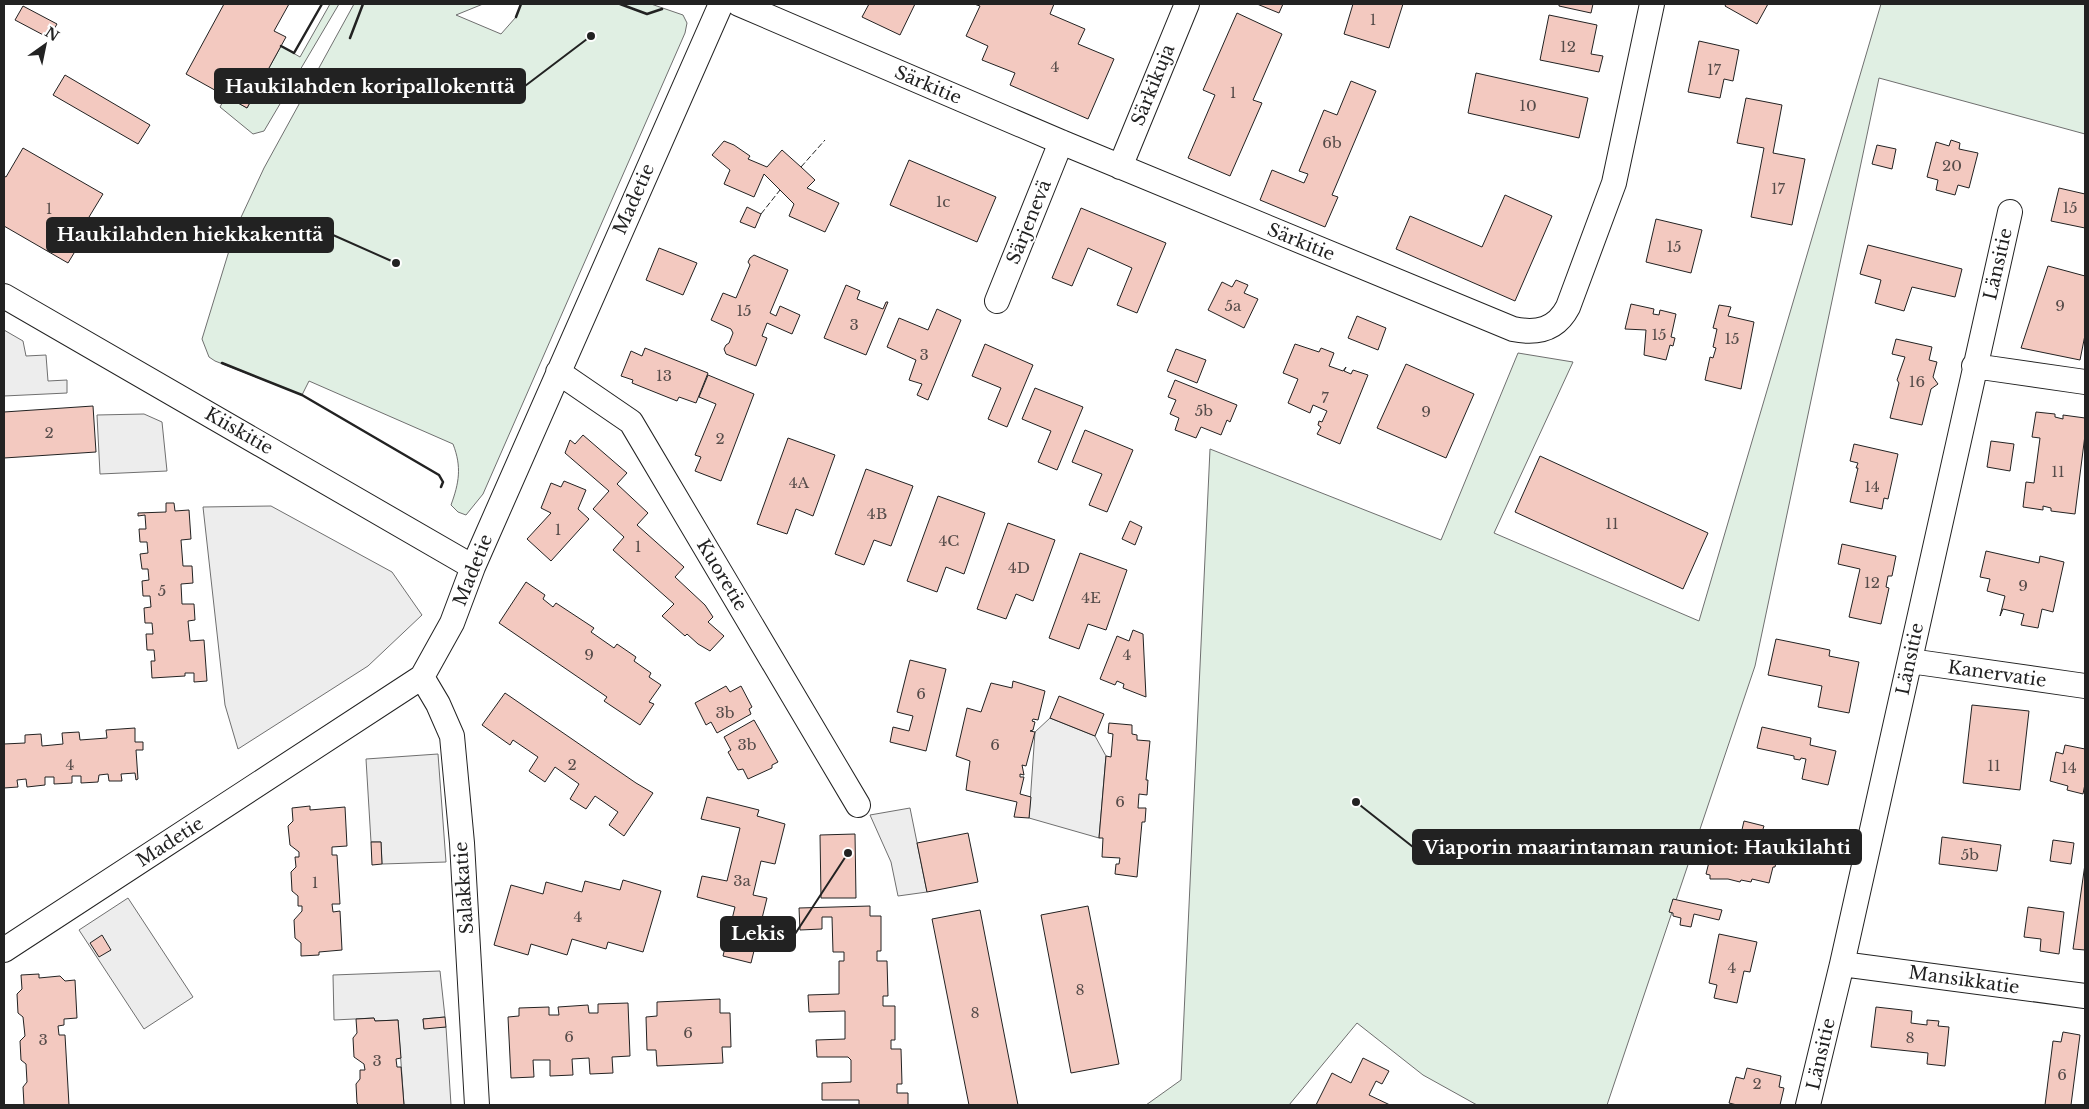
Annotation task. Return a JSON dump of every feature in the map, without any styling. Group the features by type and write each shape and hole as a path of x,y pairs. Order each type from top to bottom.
{"street":[{"name":"Madetie","path":"4,950 422,677 452,623 474,567 558,372 721,4"},
{"name":"Särkitie","path":"739,4 1120,167 1513,329 1528,332 1550,327 1563,318 1614,183 1652,4"},
{"name":"Särkikuja","path":"1120,167 1187,4"},
{"name":"Särjenevä","path":"997,301 1060,142"},
{"name":"Länsitie","path":"1808,1105 1842,964 1974,366 2010,212"},
{"name":"Kiiskitie","path":"4,296 474,567"},
{"path":"1974,366 2085,382"},
{"name":"Kuoretie","path":"558,372 631,422 858,805"},
{"name":"Kanervatie","path":"1910,661 2085,686"},
{"name":"Salakkatie","path":"422,677 438,704 452,736 462,842 477,1105"},
{"name":"Mansikkatie","path":"1842,964 2085,996"}],"green space":[{"path":"330,4 339,4 264,131 253,134 220,107 226,96 247,108 281,46 300,57"},
{"path":"354,4 483,4 456,15 501,34 516,17 521,4 651,4 683,15 687,23 685,33 483,494 466,515 458,512 451,505 458,475 458,460 453,444 309,381 302,395 215,361 209,357 202,339 236,228 264,168"},
{"path":"1881,4 2085,4 2085,134 1879,78 1755,666 1607,1105 1477,1105 1423,1075 1357,1023 1289,1105 1146,1105 1181,1080 1210,449 1441,540 1518,353 1573,362 1494,533 1699,621"}],"shaded area":[{"path":"4,330 23,341 26,356 46,355 48,381 67,380 67,393 4,396"},
{"path":"144,414 162,422 167,471 100,474 97,415"},
{"path":"271,506 392,572 422,615 368,666 238,749 225,705 203,507"},
{"path":"1050,718 1095,736 1106,756 1099,838 1029,818 1035,732"},
{"path":"438,754 446,862 382,864 381,842 371,842 366,759"},
{"path":"910,808 927,892 898,896 891,862 870,815"},
{"path":"128,898 193,997 144,1029 79,930"},
{"path":"440,971 445,1017 423,1019 424,1028 446,1027 451,1105 404,1105 398,1020 375,1021 374,1018 334,1020 333,975"}],"building":[{"path":"224,4 289,4 274,31 286,37 247,108 186,74"},
{"path":"869,4 915,4 900,35 862,17"},
{"path":"974,4 1054,4 1050,14 1085,29 1078,44 1114,59 1088,119 1010,85 1015,73 982,60 988,46 966,36 980,6"},
{"path":"1257,4 1283,4 1279,13"},
{"path":"1353,4 1403,4 1389,48 1344,34"},
{"path":"1559,4 1593,4 1591,13 1559,6"},
{"path":"1726,4 1768,4 1757,24 1725,6"},
{"path":"23,6 57,24 49,38 15,20"},
{"path":"1237,13 1282,34 1253,100 1262,103 1230,176 1188,158 1215,95 1203,90"},
{"path":"1549,15 1597,25 1591,54 1603,56 1599,72 1540,60"},
{"path":"1699,41 1739,50 1733,81 1724,79 1720,98 1688,92"},
{"path":"1476,73 1588,98 1579,138 1468,113"},
{"path":"65,75 150,125 138,144 53,95"},
{"path":"1351,81 1376,91 1332,195 1338,197 1325,227 1260,200 1272,170 1304,183 1308,174 1299,171 1324,110 1337,115"},
{"path":"1746,98 1782,105 1773,153 1805,159 1792,225 1751,217 1764,148 1737,143"},
{"path":"1951,140 1960,143 1959,149 1978,153 1969,188 1958,185 1955,195 1936,190 1938,180 1927,177 1936,142 1949,146"},
{"path":"724,141 734,145 750,156 748,159 767,167 782,150 801,167 815,180 807,188 839,203 825,232 789,216 794,204 764,174 754,197 724,184 730,170 712,155"},
{"path":"1877,145 1896,149 1892,169 1872,164"},
{"path":"23,148 103,194 86,222 91,225 68,263 4,226 4,176 6,177"},
{"path":"909,160 996,197 977,242 890,205"},
{"path":"2059,188 2085,194 2085,228 2051,221"},
{"path":"1505,195 1552,216 1515,301 1396,249 1410,216 1482,247"},
{"path":"747,207 761,214 755,228 740,222"},
{"path":"1081,208 1166,243 1137,313 1117,305 1132,268 1088,248 1072,286 1052,278"},
{"path":"1656,219 1702,230 1691,273 1646,262"},
{"path":"1868,245 1962,269 1955,297 1912,287 1904,311 1875,303 1881,280 1860,274"},
{"path":"659,248 697,263 683,295 646,280"},
{"path":"754,255 788,270 770,313 776,316 780,306 800,315 792,334 767,323 762,336 767,338 756,366 726,354 724,349 733,333 731,329 711,320 723,293 736,298 750,265 748,262"},
{"path":"2048,266 2085,276 2085,335 2080,360 2021,348"},
{"path":"1236,280 1248,285 1244,293 1258,299 1244,328 1208,310 1222,282 1232,287"},
{"path":"846,285 860,291 857,299 883,309 886,302 888,302 866,355 824,338"},
{"path":"1631,304 1654,309 1653,314 1659,315 1660,310 1676,314 1671,337 1675,338 1673,346 1670,345 1666,360 1644,355 1646,330 1625,329"},
{"path":"1719,305 1731,307 1728,316 1754,322 1741,389 1705,380 1710,357 1713,358 1716,348 1713,347 1717,329 1713,328"},
{"path":"937,309 961,320 928,400 917,395 922,384 909,380 916,360 887,347 899,318 928,330"},
{"path":"1357,316 1386,328 1378,350 1348,338"},
{"path":"1896,339 1932,347 1929,360 1937,362 1933,377 1938,384 1931,389 1922,425 1890,418 1899,383 1897,380 1905,357 1892,354"},
{"path":"985,344 1033,365 1007,427 988,419 1001,388 972,376"},
{"path":"1295,344 1319,352 1321,348 1334,353 1329,366 1343,371 1346,367 1344,371 1351,374 1353,370 1368,375 1340,444 1317,434 1321,427 1318,425 1319,421 1322,422 1327,411 1313,405 1310,413 1288,403 1298,379 1283,373"},
{"path":"645,348 708,373 696,403 679,397 677,401 632,383 633,380 621,376 631,351 642,356"},
{"path":"1176,349 1206,360 1197,383 1167,371"},
{"path":"1406,364 1474,394 1446,458 1377,428"},
{"path":"708,375 754,394 721,481 695,471 701,457 695,455 716,404 699,397"},
{"path":"1175,380 1237,405 1230,422 1227,420 1221,435 1201,427 1196,438 1175,430 1179,418 1170,414 1176,400 1168,397"},
{"path":"1035,388 1083,407 1057,470 1038,462 1051,431 1022,419"},
{"path":"93,406 96,452 4,458 4,412"},
{"path":"2036,412 2055,414 2055,417 2063,419 2063,415 2085,418 2085,435 2075,514 2051,511 2051,508 2043,506 2043,510 2023,507 2026,482 2034,483 2040,438 2032,437"},
{"path":"1085,430 1133,450 1107,512 1089,505 1102,474 1072,462"},
{"path":"583,435 627,473 617,484 648,513 637,525 684,567 675,577 705,605 713,617 708,622 724,636 710,651 698,644 687,634 685,636 662,616 674,604 613,550 624,537 593,509 609,491 565,453 570,440 575,444"},
{"path":"788,438 835,455 813,516 796,509 787,534 757,524"},
{"path":"1991,441 2014,444 2010,471 1987,467"},
{"path":"1854,444 1898,454 1888,499 1884,498 1882,509 1850,502 1858,468 1856,468 1858,463 1850,461"},
{"path":"1540,456 1708,533 1683,589 1515,512"},
{"path":"866,469 913,486 891,546 874,540 864,565 835,554"},
{"path":"564,481 586,490 578,509 589,519 551,561 527,539 551,513 541,508 551,483 561,487"},
{"path":"938,496 985,513 964,574 946,567 937,592 907,581"},
{"path":"166,503 174,503 175,511 189,510 191,539 181,540 183,566 192,566 193,583 181,584 182,604 194,604 195,620 188,621 190,641 204,640 207,681 194,682 194,673 185,673 185,676 152,678 151,661 155,661 154,650 147,650 146,634 153,634 152,623 145,623 144,608 151,607 150,596 143,596 142,581 149,580 148,569 142,569 140,554 148,553 147,542 140,542 139,529 146,529 145,515 138,516 138,513 166,512"},
{"path":"1130,521 1142,527 1135,545 1122,539"},
{"path":"1008,523 1055,540 1033,601 1016,594 1006,619 977,609"},
{"path":"1842,544 1896,556 1892,576 1888,576 1886,587 1889,588 1881,624 1849,617 1860,569 1838,564"},
{"path":"1986,551 2039,563 2040,556 2064,562 2053,612 2042,609 2038,628 2021,625 2024,614 2003,609 2000,616 2005,596 1987,591 1990,579 1980,577"},
{"path":"1080,553 1127,570 1106,630 1088,624 1079,649 1049,638"},
{"path":"526,582 545,595 543,599 553,607 556,603 594,628 591,632 614,648 617,644 636,657 634,661 651,673 649,677 661,685 649,702 654,704 640,725 604,701 607,697 499,623"},
{"path":"1133,630 1143,634 1146,697 1123,688 1124,684 1117,681 1115,685 1100,679 1117,636 1129,641"},
{"path":"1776,639 1830,650 1829,656 1859,662 1849,713 1818,707 1822,686 1768,675"},
{"path":"910,660 946,669 926,751 890,742 893,727 909,731 913,716 897,712"},
{"path":"1013,681 1045,691 1038,720 1033,719 1032,721 1035,722 1033,730 1030,731 1035,732 1026,766 1022,765 1024,775 1020,774 1020,777 1024,777 1020,794 1031,797 1029,818 1014,817 1017,802 966,790 970,761 956,756 967,708 981,712 991,683 1012,688"},
{"path":"726,686 730,692 741,686 752,707 749,709 751,714 717,733 711,722 706,725 695,703"},
{"path":"505,693 653,793 624,836 609,825 618,812 595,796 586,809 570,799 579,784 555,767 545,782 529,771 538,757 513,740 510,745 482,725"},
{"path":"1059,696 1104,714 1095,736 1050,718"},
{"path":"1972,705 2029,711 2020,790 1963,783"},
{"path":"754,720 778,762 772,765 772,768 748,779 743,769 738,770 728,752 731,750 724,737"},
{"path":"1109,723 1132,725 1132,734 1137,735 1137,740 1150,741 1146,780 1148,780 1147,795 1139,794 1138,808 1146,808 1145,822 1142,822 1137,877 1115,874 1116,864 1119,864 1120,858 1102,857 1103,838 1099,838 1106,756 1111,757 1113,734 1108,733"},
{"path":"1762,727 1811,738 1810,745 1836,751 1828,785 1802,779 1806,759 1794,759 1794,756 1757,748"},
{"path":"135,728 135,742 143,742 143,750 136,750 138,779 136,780 135,773 121,774 122,781 109,781 108,774 99,775 98,782 81,783 81,776 72,776 72,783 54,784 54,777 45,777 45,785 27,787 26,779 17,780 18,787 4,788 4,744 25,743 25,735 41,734 42,746 63,744 62,733 79,732 80,740 107,738 106,730"},
{"path":"2065,745 2085,749 2085,784 2083,794 2067,790 2068,786 2050,781 2056,752 2063,754"},
{"path":"707,797 759,810 757,816 785,824 775,864 761,861 753,895 767,898 751,963 723,956 735,907 697,897 702,876 727,881 740,828 701,819"},
{"path":"310,806 310,810 345,807 347,846 332,847 332,855 337,855 340,904 332,904 333,912 340,911 342,950 319,952 319,955 301,956 301,943 295,938 294,920 302,911 302,906 298,906 298,896 292,891 291,872 296,867 295,857 299,857 299,852 290,845 288,826 293,821 292,808"},
{"path":"1744,821 1764,826 1762,832 1768,833 1769,830 1782,833 1775,867 1773,867 1769,883 1752,879 1751,882 1741,880 1740,882 1728,879 1710,879 1710,875 1706,874 1710,858 1695,858 1695,847 1738,847"},
{"path":"968,833 978,882 927,892 917,843"},
{"path":"855,834 856,898 821,898 820,835"},
{"path":"1942,837 2001,845 1997,871 1939,864"},
{"path":"2053,840 2074,843 2071,864 2050,861"},
{"path":"371,842 381,842 382,864 372,865"},
{"path":"2085,864 2085,950 2073,949"},
{"path":"623,880 661,891 643,952 608,942 606,949 572,939 567,955 531,944 528,955 494,945 511,885 543,894 546,882 582,892 585,881 620,890"},
{"path":"1673,899 1722,910 1719,920 1694,914 1691,927 1680,925 1681,918 1673,916 1673,913 1669,912"},
{"path":"870,906 870,916 881,916 881,951 877,951 877,961 887,961 888,996 883,996 883,1006 895,1006 895,1040 891,1040 891,1049 901,1049 902,1084 897,1084 897,1093 908,1093 908,1105 859,1105 859,1100 822,1100 822,1083 851,1082 851,1060 848,1057 817,1057 816,1040 845,1039 845,1011 809,1012 808,995 839,994 839,961 844,961 844,952 833,952 832,917 822,917 822,929 800,930 799,908"},
{"path":"1088,906 1119,1064 1071,1073 1041,915"},
{"path":"2028,907 2064,912 2059,954 2040,951 2041,939 2024,937"},
{"path":"980,910 1018,1105 969,1105 932,919"},
{"path":"1719,934 1757,942 1750,972 1744,971 1737,1003 1714,998 1717,985 1709,983"},
{"path":"102,935 111,950 99,957 90,943"},
{"path":"39,974 39,978 60,976 65,981 75,980 77,1018 64,1019 64,1025 58,1026 59,1035 65,1035 69,1105 24,1105 23,1087 27,1082 26,1064 21,1060 20,1041 25,1036 23,1017 18,1013 17,994 22,989 21,975"},
{"path":"720,999 720,1013 730,1013 731,1047 722,1047 723,1063 657,1066 656,1050 647,1050 646,1017 657,1016 657,1002"},
{"path":"628,1003 630,1056 612,1057 613,1073 590,1074 589,1058 572,1059 573,1075 550,1076 550,1060 533,1060 534,1077 511,1078 508,1017 519,1016 519,1008 549,1007 549,1015 559,1015 558,1007 588,1005 589,1013 598,1013 598,1004"},
{"path":"1876,1007 1912,1011 1911,1023 1927,1025 1927,1020 1939,1021 1938,1026 1949,1027 1945,1066 1927,1064 1928,1053 1871,1047"},
{"path":"445,1017 446,1027 424,1029 423,1019"},
{"path":"374,1018 375,1021 398,1020 401,1058 396,1059 397,1067 401,1067 404,1105 359,1105 357,1103 356,1084 360,1079 360,1070 365,1070 364,1064 354,1057 353,1038 357,1033 356,1019"},
{"path":"2063,1032 2080,1035 2071,1105 2045,1105 2053,1041 2061,1042"},
{"path":"1363,1058 1389,1071 1382,1084 1376,1081 1369,1095 1390,1105 1316,1105 1332,1073 1351,1083"},
{"path":"1747,1068 1781,1076 1779,1087 1784,1088 1780,1105 1737,1105 1729,1103 1736,1077 1744,1079"}],"fence":[{"path":"801,167 825,140"},
{"path":"761,214 780,190"}],"wall":[{"path":"281,46 294,53 322,4"},
{"path":"350,38 363,4"},
{"path":"516,17 521,4"},
{"path":"620,4 647,14 662,9"},
{"path":"222,363 302,395 439,475 443,482 441,487"}],"place":[{"name":"Haukilahden koripallokenttä","path":"591,36"},
{"name":"Haukilahden hiekkakenttä","path":"396,263"},
{"name":"Viaporin maarintaman rauniot: Haukilahti","path":"1356,802"},
{"name":"Lekis","path":"848,853"}]}
